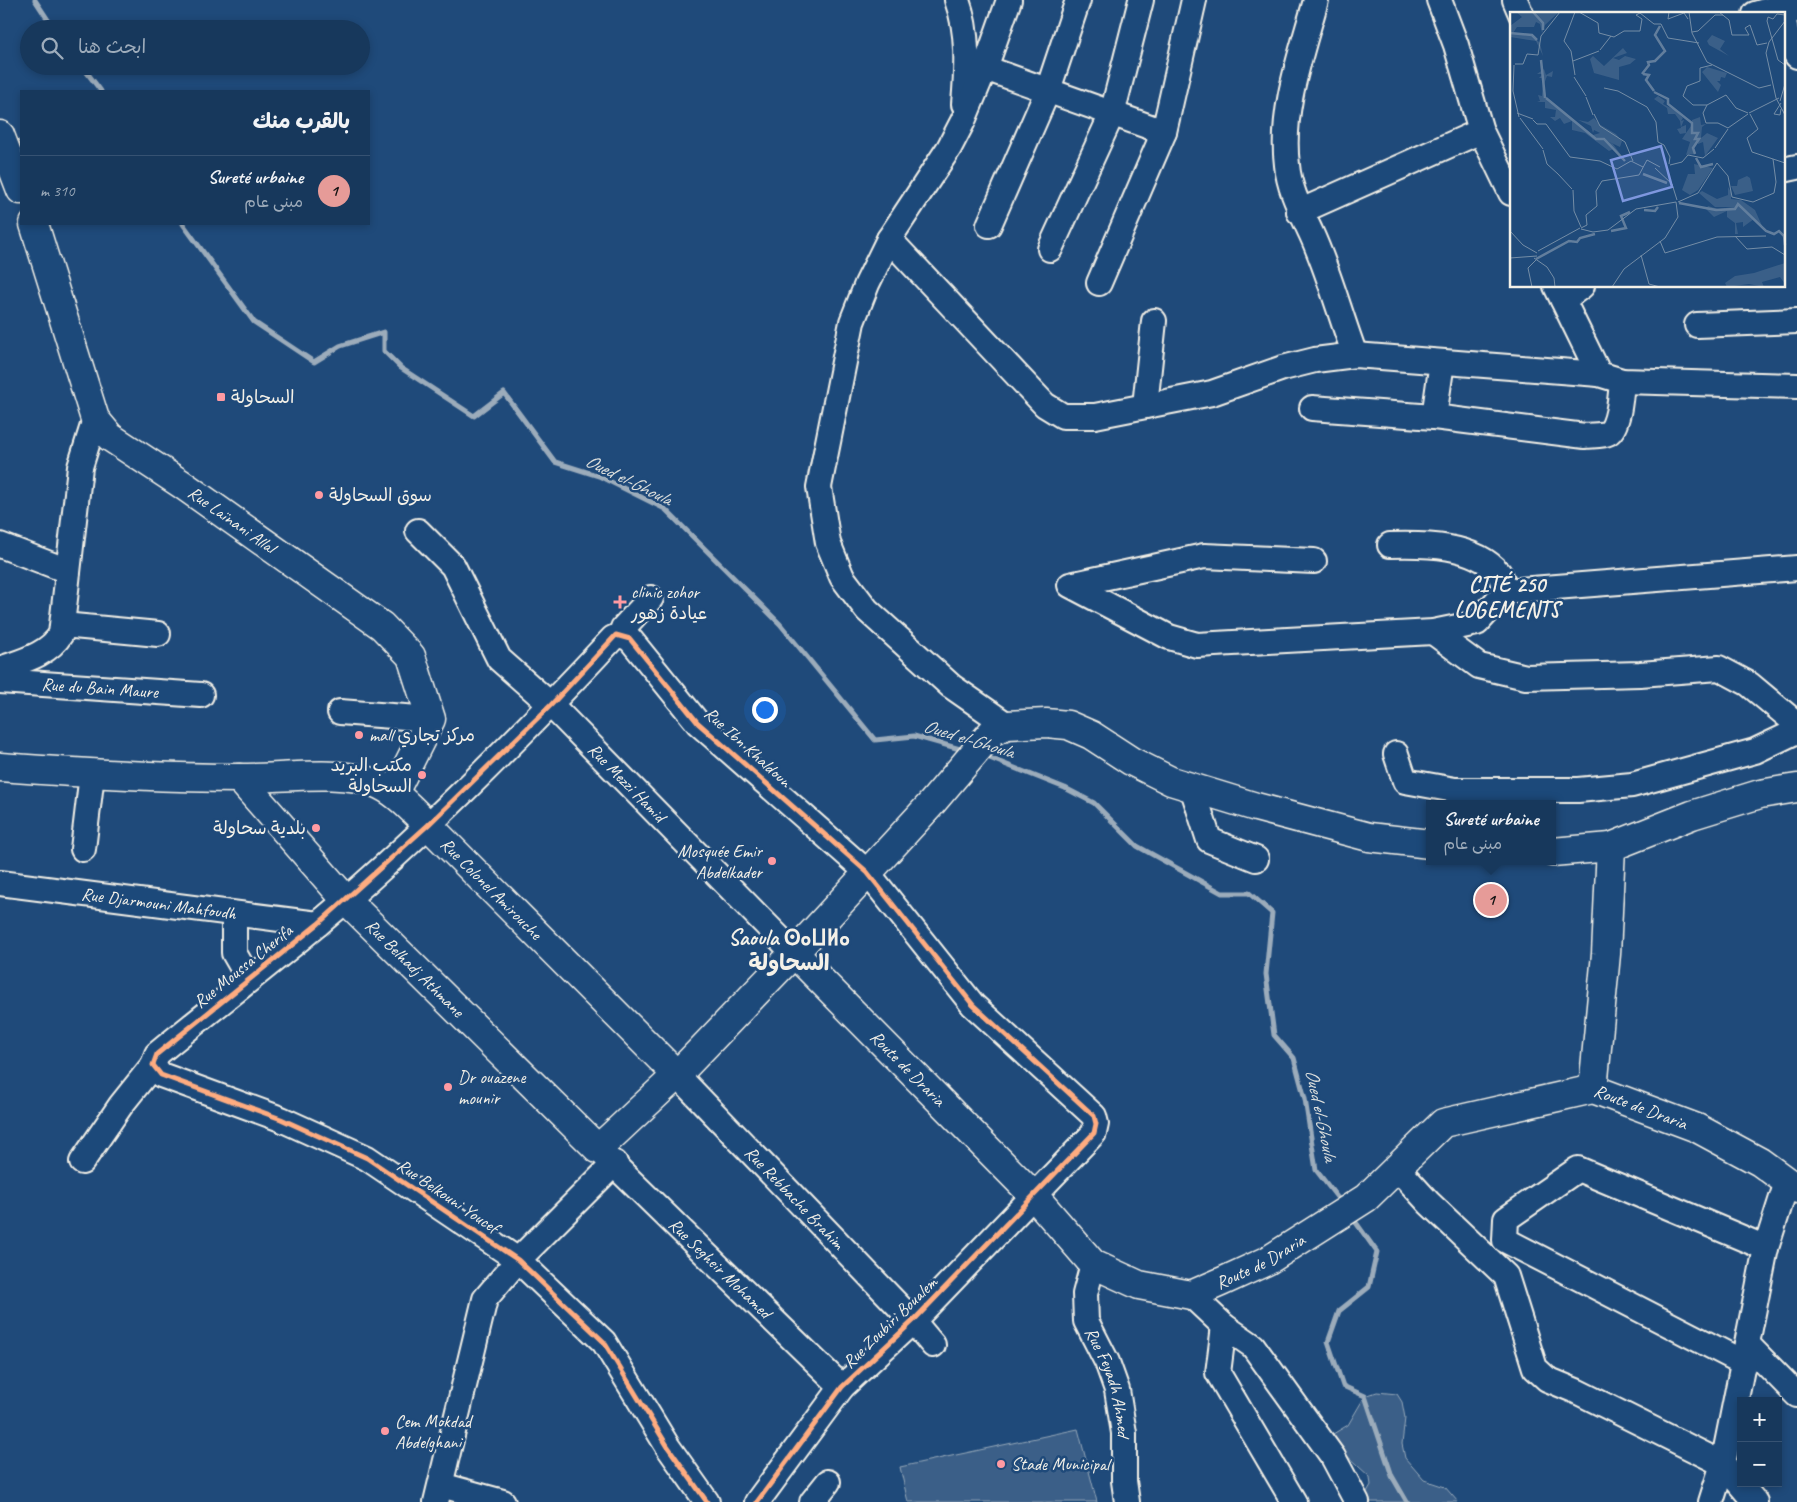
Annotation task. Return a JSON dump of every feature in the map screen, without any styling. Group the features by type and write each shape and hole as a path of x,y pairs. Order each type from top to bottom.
{"main road":[{"path":"0,135 20,187"},
{"name":"Rue Laïnani Allal","path":"34,225 95,419 110,437 183,485 382,626 411,656 430,719"},
{"path":"394,794 430,719"},
{"path":"606,1156 677,1075 794,953 931,804 967,761 1000,728 1046,722 1068,725 1091,735 1130,761 1171,781 1369,837 1426,844"},
{"name":"Rue Colonel Amirouche","path":"0,768 92,774 239,778 342,777 374,782 394,794 428,825 677,1075"},
{"name":"Rue Belhadj Athmane","path":"239,778 346,900 606,1156"},
{"path":"1556,852 1611,847 1692,815 1760,794 1797,788"},
{"path":"1593,1089 1606,954 1611,847"},
{"name":"Route de Draria","path":"794,953 1035,1197 1093,1264 1139,1285 1191,1294 1267,1261 1366,1198 1398,1169 1443,1123 1593,1089 1697,1128 1760,1162 1792,1186"}],"street":[{"path":"956,0 963,17 966,52 963,121"},
{"path":"1000,728 867,610 842,577 828,543 819,487 852,322 866,284 889,239 949,148 963,121 986,68 1009,0"},
{"path":"990,226 1048,90 1078,0"},
{"path":"1050,249 1112,114 1141,0"},
{"path":"1099,283 1164,132 1194,0"},
{"path":"1316,0 1299,64 1288,120 1286,165 1299,212 1311,233 1355,355"},
{"path":"1439,0 1456,45 1480,131 1510,191"},
{"path":"1515,0 1520,12"},
{"path":"1786,11 1788,42 1797,56"},
{"path":"986,68 1164,132"},
{"path":"1299,212 1480,131"},
{"path":"1784,170 1797,167"},
{"path":"889,239 1045,406 1054,413 1063,416 1095,416 1212,393 1283,368 1315,360 1355,355 1600,374 1622,381 1797,386"},
{"path":"1576,288 1560,293 1600,374"},
{"path":"1697,325 1797,320"},
{"path":"1145,406 1154,321"},
{"path":"1434,418 1442,362"},
{"path":"1312,408 1434,418 1584,436 1607,434 1612,429 1617,416 1622,381"},
{"path":"0,669 47,650 56,642 63,625 80,468 95,419"},
{"name":"Rue Mezzi Hamid","path":"418,531 453,566 500,659 551,705 794,953"},
{"path":"1390,545 1429,544 1477,556 1499,574 1506,591"},
{"path":"0,545 68,571"},
{"path":"1314,560 1204,556 1070,585 1169,637 1197,645 1433,632 1477,624 1506,591 1797,568"},
{"path":"551,705 613,638 621,635 623,628 651,598"},
{"path":"63,625 158,634"},
{"path":"1433,632 1479,666 1526,678 1719,668 1749,684 1797,724"},
{"name":"Rue Ibn Khaldoun","path":"621,635 630,639 698,723 867,872 973,1005 1094,1116 1096,1124 1094,1133 1035,1197"},
{"name":"Rue du Bain Maure","path":"0,681 201,694"},
{"name":"Rue Moussa Cherifa","path":"82,1162 155,1060 249,979 346,900 428,825 551,705"},
{"path":"340,712 430,719"},
{"path":"1396,754 1405,781 1455,790 1578,790 1632,785 1690,771 1755,751 1797,731"},
{"path":"84,849 92,774"},
{"path":"1192,787 1209,840 1256,858"},
{"name":"Rue Djarmouni Mahfoudh","path":"0,884 318,924"},
{"path":"234,914 234,953 249,979"},
{"name":"Rue Belkouni Youcef","path":"155,1060 161,1075 281,1119 367,1158 518,1260 604,1342 668,1447 707,1502"},
{"name":"Rue Rebbache Brahim","path":"677,1075 913,1320 933,1345"},
{"path":"503,1502 438,1494 485,1299 606,1156"},
{"name":"Rue Segheir Mohamed","path":"606,1156 842,1387"},
{"path":"1398,1169 1429,1203 1485,1254 1506,1276 1535,1368 1547,1380 1576,1391 1723,1464 1755,1502"},
{"path":"1505,1240 1506,1219 1578,1169 1766,1248"},
{"path":"1711,1502 1723,1464 1766,1248 1792,1186"},
{"name":"Rue Zoubiri Boualem","path":"757,1502 842,1387 913,1320 1035,1197"},
{"path":"1485,1254 1505,1240"},
{"path":"1505,1240 1746,1353 1797,1395"},
{"name":"Rue Feyadh Ahmed","path":"1093,1264 1085,1294 1086,1321 1108,1362 1117,1390 1124,1432 1124,1481 1127,1502"},
{"path":"1191,1294 1224,1326 1253,1346 1333,1457 1357,1502"},
{"path":"1224,1326 1218,1373 1294,1502"},
{"path":"814,1501 828,1482"}],"shaded area":[{"path":"1377,1392 1397,1394 1402,1402 1405,1418 1402,1444 1405,1458 1424,1480 1445,1487 1458,1502 1361,1502 1371,1485 1370,1477 1332,1442 1333,1434 1348,1425 1365,1396"},
{"name":"Stade Municipal","path":"1078,1429 1097,1502 908,1502 900,1467"}],"waterway":[{"name":"Oued el-Ghoula","path":"35,0 48,20"},
{"name":"Oued el-Ghoula","path":"89,75 100,90"},
{"name":"Oued el-Ghoula","path":"184,225 254,322 314,362 340,346 384,332 384,351 401,368 474,416 504,393 555,462 599,476 665,509 780,624 875,740 914,736 967,751"},
{"name":"Oued el-Ghoula","path":"982,755 1065,788 1094,803 1137,846 1222,893 1249,893 1272,913 1266,974 1274,1035 1294,1058 1305,1099 1316,1170 1343,1205"},
{"name":"Oued el-Ghoula","path":"1352,1217 1377,1252 1369,1287 1339,1311 1328,1342 1343,1386 1365,1396 1392,1476 1407,1502"}],"cycle path":[{"path":"707,1502 668,1447 604,1342 518,1260 367,1158 281,1119 161,1075 153,1065 157,1054 318,924 428,825 551,705 616,635 630,639 698,723 867,872 973,1005 1094,1116 1096,1124 1094,1133 913,1321 842,1387 757,1502"}],"place":[{"name":"السحاولة","path":"221,397"},
{"name":"سوق السحاولة","path":"319,495"},
{"name":"clinic zohor عيادة زهور","path":"620,602"},
{"name":"mall مركز تجاري","path":"359,735"},
{"name":"مكتب البريد السحاولة","path":"422,775"},
{"name":"بلدية سحاولة","path":"316,828"},
{"name":"Mosquée Emir Abdelkader","path":"772,861"},
{"name":"Sureté urbaine","path":"1491,900"},
{"name":"Dr ouazene mounir","path":"448,1087"},
{"name":"Cem Mokdad Abdelghani","path":"385,1431"},
{"name":"Stade Municipal","path":"1001,1464"}],"district":[{"name":"CITÉ 250 LOGEMENTS","path":"1507,596"},
{"name":"Saoula ⵙⴰⵡⵍⴰ السحاولة","path":"789,950"}]}
